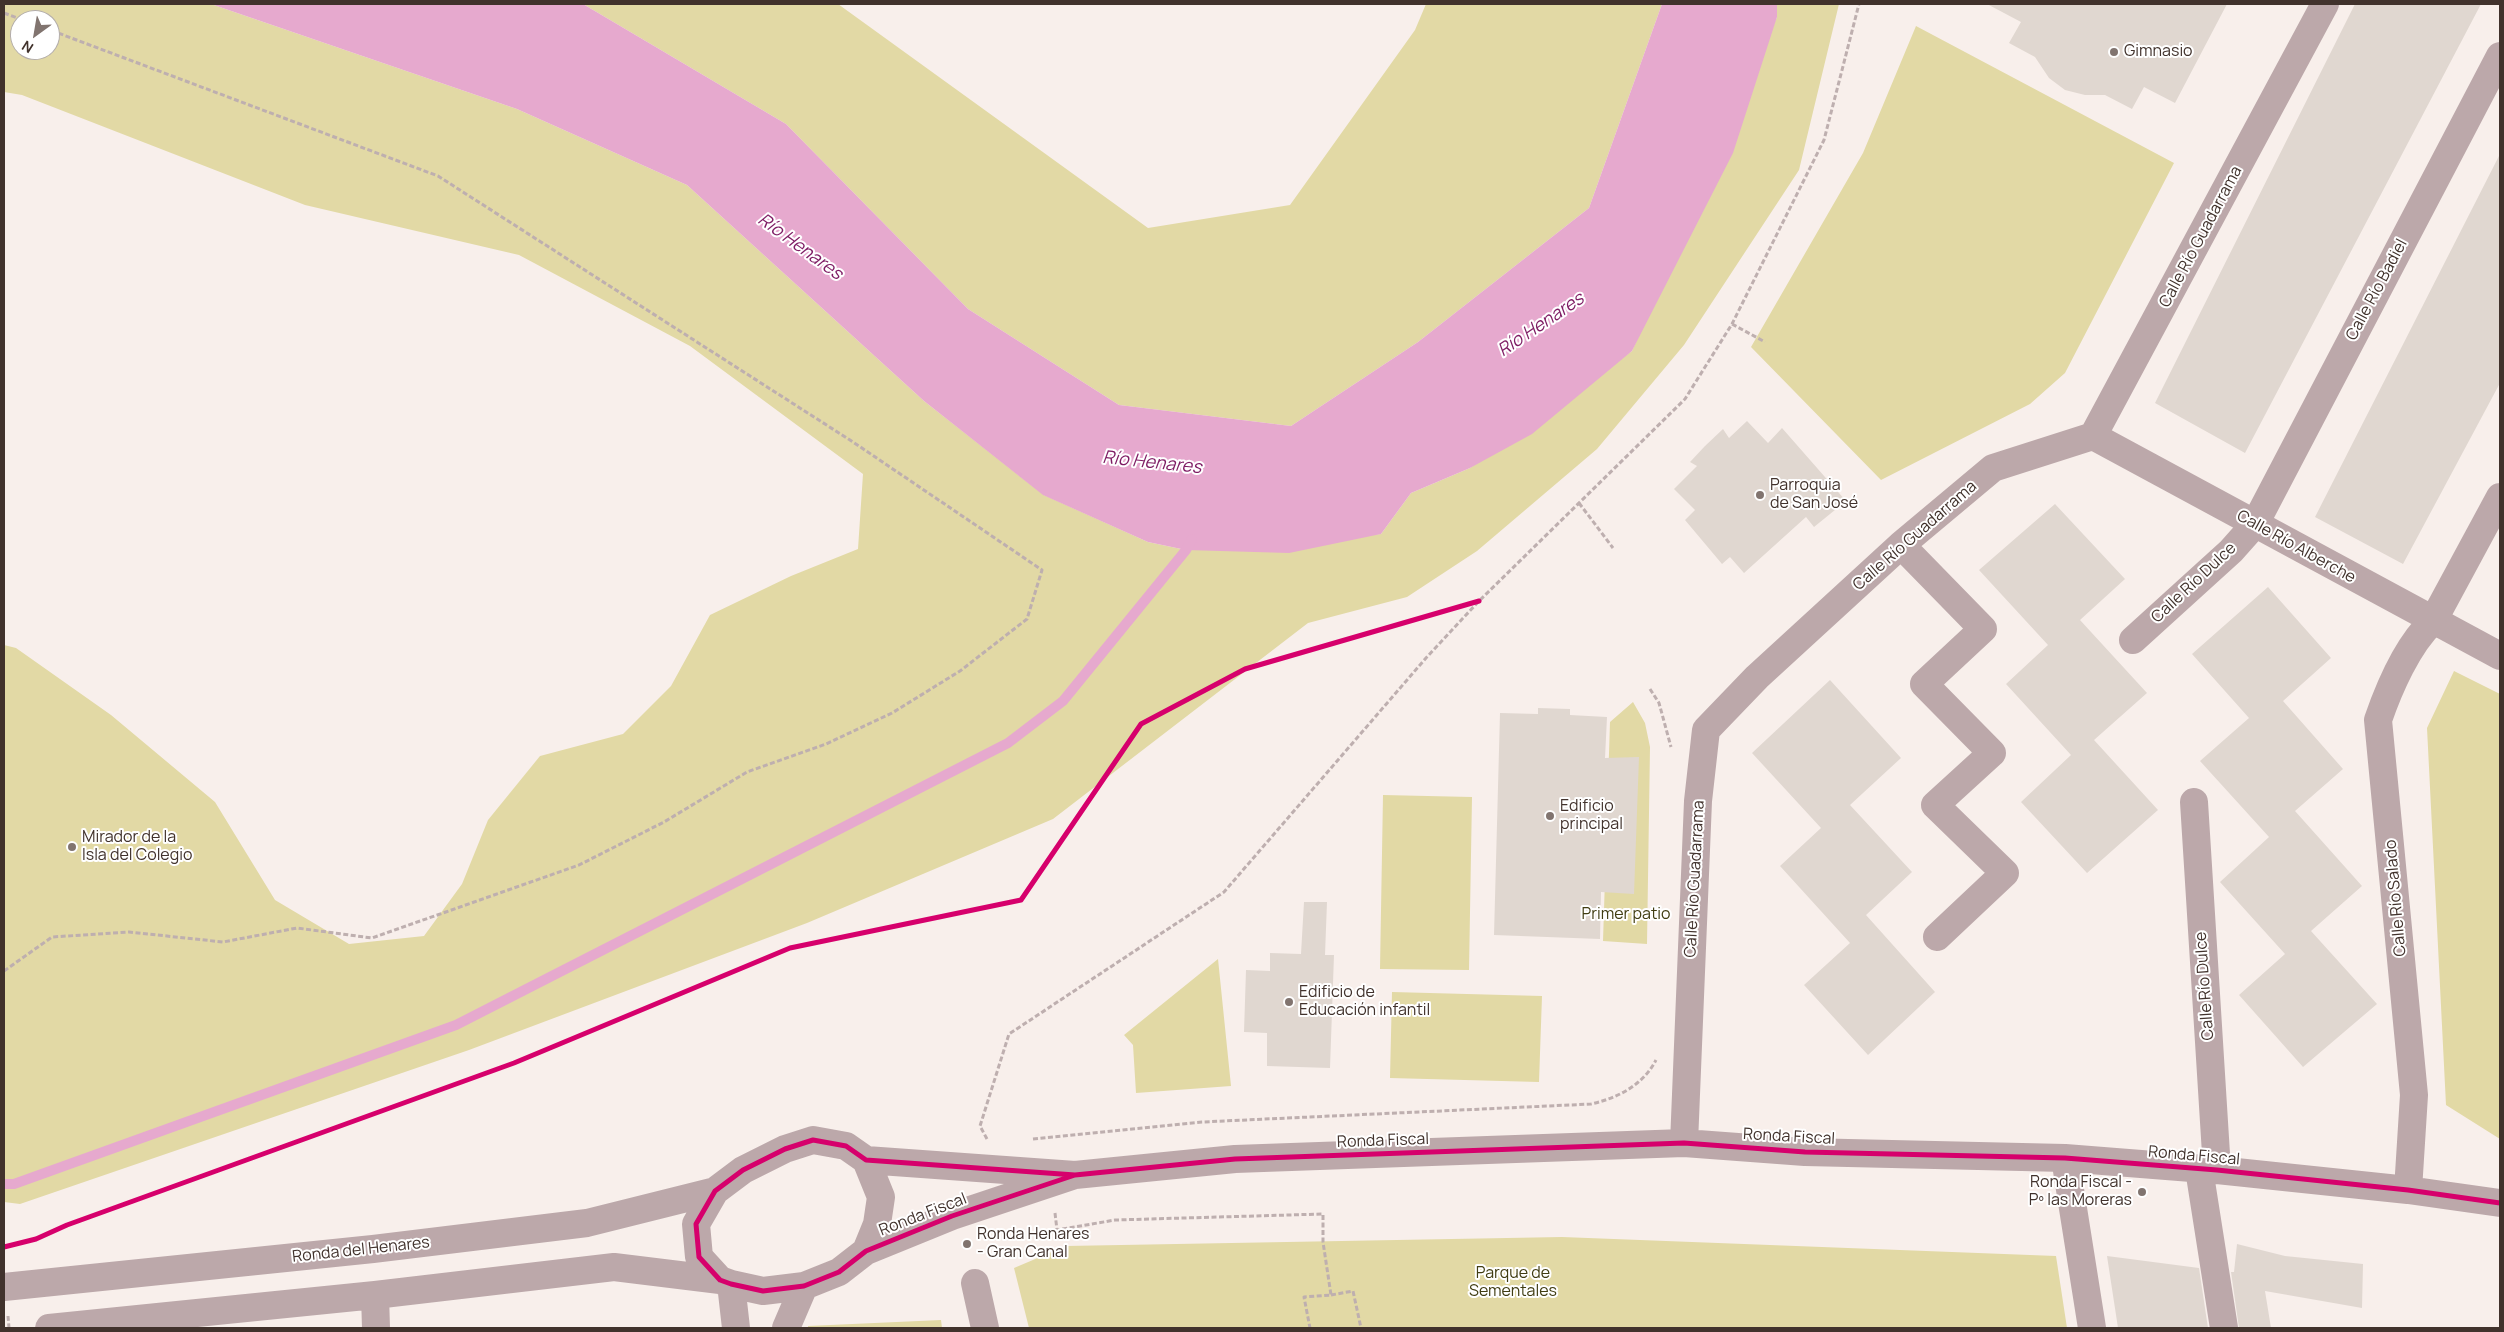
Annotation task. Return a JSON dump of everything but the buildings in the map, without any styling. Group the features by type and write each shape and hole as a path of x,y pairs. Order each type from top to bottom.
{"street":[{"name":"Calle Río Guadarrama","path":"1684,1143 1698,801 1706,730 1757,677 1901,546 1993,468 2093,436 2325,4"},
{"name":"Calle Río Badiel","path":"2255,524 2500,56"},
{"name":"Calle Río Alberche","path":"2093,436 2432,621 2500,656"},
{"name":"Calle Río Salado","path":"2408,1190 2414,1095 2378,720 2388,692 2422,631 2432,621 2500,497"},
{"name":"Calle Río Dulce","path":"2133,640 2231,551 2255,524"},
{"path":"1901,546 1983,629 1924,684 1992,753 1935,805 2005,873 1936,937"},
{"name":"Calle Río Dulce","path":"2194,802 2208,1169 2224,1328"},
{"path":"49,1328 375,1295 614,1267 726,1282 763,1291 804,1286 839,1272 866,1251 878,1224 880,1197 866,1160 846,1146 813,1140 785,1149 743,1170 715,1191 696,1224 699,1257 726,1282 736,1328"},
{"name":"Ronda Fiscal","path":"866,1160 1058,1177 1235,1159 1684,1143 1805,1152 2065,1158 2208,1169 2408,1190 2500,1203"},
{"path":"2065,1158 2092,1328"},
{"name":"Ronda Fiscal","path":"866,1251 952,1216 1058,1177"},
{"name":"Ronda del Henares","path":"4,1287 373,1249 600,1221 715,1191"},
{"path":"975,1283 985,1328"},
{"path":"786,1328 804,1286"},
{"path":"375,1295 376,1328"}],"path":[{"path":"989,1143 980,1126 1009,1034 1224,892 1426,658 1479,601 1686,399 1732,324 1824,140 1859,4"},
{"path":"4,971 52,937 128,932 223,942 297,928 372,938 579,865 664,822 748,772 834,740 892,713 960,671 1027,619 1042,570 853,442 438,176 60,34"},
{"path":"1732,324 1765,342"},
{"path":"1579,503 1613,548"},
{"path":"1470,604 1479,601"},
{"path":"1650,689 1659,703 1672,749"},
{"path":"1026,1140 1202,1122 1591,1104 1609,1100 1626,1092 1640,1080 1658,1055"},
{"path":"1044,1138 1058,1177 1057,1230 1115,1220 1323,1214 1323,1242 1330,1295"},
{"path":"1310,1328 1304,1297 1353,1291 1361,1328"}],"green space":[{"path":"4,4 211,4 517,109 687,185 924,401 1044,495 1148,542 1186,550 1381,534 1411,493 1470,468 1632,351 1777,17 1777,4 1839,4 1799,170 1684,345 1597,449 1477,551 1407,597 1308,623 1053,819 807,923 469,1050 20,1204 4,1202 4,645 16,648 111,715 215,802 275,900 349,944 424,936 462,884 488,820 540,756 623,734 671,686 710,615 791,576 858,549 863,474 690,346 519,255 305,205 22,95 4,92"},
{"path":"583,4 838,4 1148,228 1290,205 1415,30 1426,4 1662,4 1589,208 1418,342 1291,426 1119,405 968,309 786,124"},
{"path":"1916,26 2174,163 2065,373 2030,404 1881,480 1751,347 1863,153"},
{"path":"2454,671 2500,694 2500,1139 2446,1105 2427,728"},
{"name":"Primer patio","path":"1633,702 1645,723 1650,747 1647,944 1603,941 1610,722"},
{"path":"1383,795 1472,797 1469,970 1380,969"},
{"path":"1218,959 1231,1086 1136,1093 1133,1045 1124,1035"},
{"path":"1392,992 1542,996 1539,1082 1390,1078"},
{"name":"Parque de Sementales","path":"1562,1237 2056,1256 2067,1328 1029,1328 1014,1268 1066,1246"},
{"path":"941,1320 942,1328 808,1328 808,1326"}],"water":[{"name":"Río Henares","path":"211,4 583,4 786,124 968,309 1119,405 1291,426 1418,342 1589,208 1662,4 1777,4 1777,17 1733,153 1632,351 1532,434 1470,468 1411,493 1381,534 1289,553 1186,550 1148,542 1043,495 924,401 687,185 517,109"}],"waterway":[{"path":"4,1184 14,1184 456,1025 1008,743 1063,701 1186,550 1192,539"}],"cycle path":[{"path":"4,1247 36,1239 67,1225 514,1063 790,948 1021,900 1141,724 1245,669 1479,601"},
{"path":"1075,1175 952,1216 866,1251 839,1272 804,1286 763,1291 731,1284 720,1280 699,1257 696,1224 715,1191 743,1170 785,1149 813,1140 846,1146 866,1160 1075,1175 1235,1159 1684,1143 1805,1152 2065,1158 2217,1170 2408,1190 2500,1203"}],"place":[{"name":"Gimnasio","path":"2114,52"},
{"name":"Parroquia de San José","path":"1760,495"},
{"name":"Edificio principal","path":"1550,816"},
{"name":"Mirador de la Isla del Colegio","path":"72,847"},
{"name":"Edificio de Educación infantil","path":"1289,1002"},
{"name":"Ronda Fiscal - Pº las Moreras","path":"2142,1192"},
{"name":"Ronda Henares - Gran Canal","path":"967,1244"}]}
